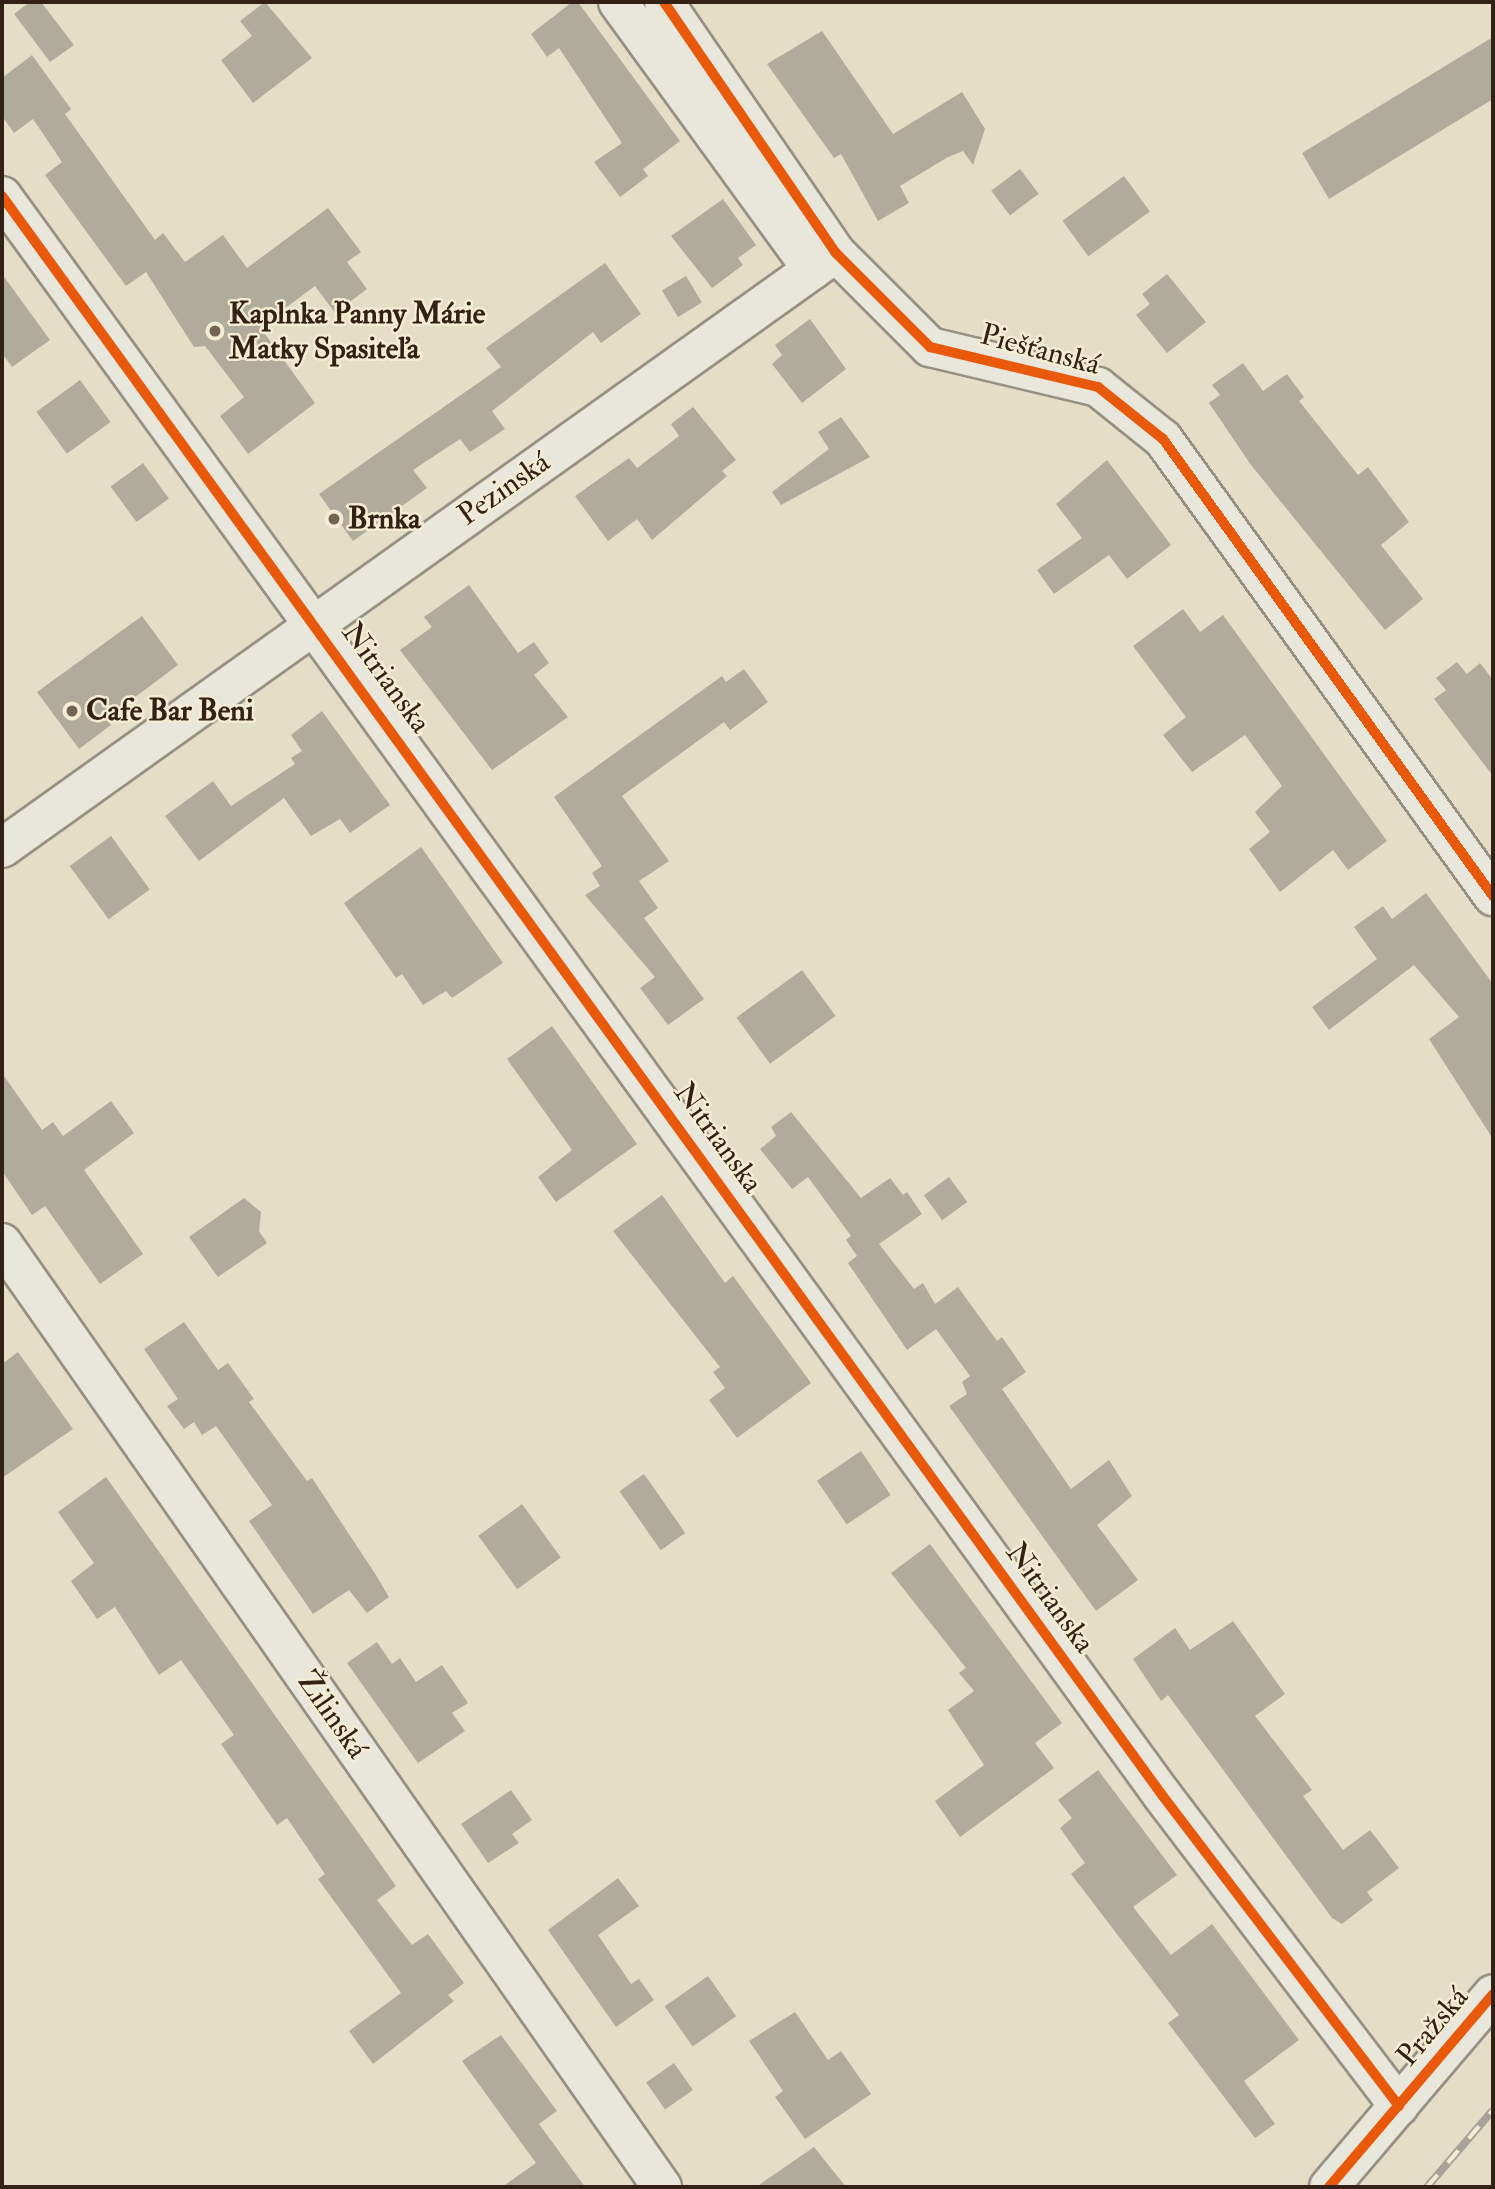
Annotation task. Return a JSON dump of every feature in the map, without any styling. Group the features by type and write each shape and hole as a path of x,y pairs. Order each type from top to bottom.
{"street":[{"name":"Piešťanská","path":"618,2 824,262 930,347 1098,387 1163,439 1493,896"},
{"name":"Piešťanská","path":"664,2 824,262"},
{"name":"Nitrianska","path":"2,196 316,623 1163,1795 1399,2106"},
{"name":"Pezinská","path":"2,848 824,262"},
{"name":"Žilinská","path":"2,1243 662,2187"},
{"name":"Pražská","path":"1329,2187 1493,1994"}],"building":[{"path":"30,2 41,2 74,45 50,62 14,14"},
{"path":"265,2 312,58 253,103 221,60 252,36 240,21"},
{"path":"572,2 578,2 680,141 643,169 648,176 620,197 594,162 622,143 559,48 547,57 531,34"},
{"path":"822,31 893,134 962,92 985,129 973,165 963,151 948,157 900,186 909,203 878,221 841,154 834,158 767,64"},
{"path":"1493,37 1493,99 1329,199 1302,153"},
{"path":"32,55 71,109 65,114 155,240 163,233 185,262 223,235 247,268 328,208 361,252 347,262 367,289 335,313 315,286 260,327 315,403 248,454 220,416 244,397 205,346 194,347 146,272 126,286 45,175 62,162 33,119 14,133 2,116 2,78"},
{"path":"1020,169 1039,194 1010,215 991,191"},
{"path":"1124,176 1150,212 1088,256 1063,221"},
{"path":"723,199 756,245 738,258 743,265 712,288 671,236"},
{"path":"605,263 641,314 601,343 593,332 492,411 505,429 470,452 460,439 413,470 427,488 353,541 319,494 501,367 486,348"},
{"path":"2,274 50,340 12,367 2,353"},
{"path":"1167,274 1206,322 1167,353 1136,315 1150,304 1142,294"},
{"path":"686,276 702,303 678,317 662,290"},
{"path":"810,319 846,369 802,403 772,364 782,355 775,345"},
{"path":"1243,363 1263,391 1287,374 1304,397 1299,401 1358,475 1368,467 1409,522 1381,545 1423,599 1385,630 1251,465 1209,403 1220,395 1212,385"},
{"path":"80,380 111,422 67,454 36,412"},
{"path":"693,407 736,460 722,471 727,476 652,540 637,519 608,541 575,496 629,458 637,468 679,436 671,424"},
{"path":"841,417 870,457 781,505 772,492 829,449 818,432"},
{"path":"1107,460 1171,545 1127,579 1109,555 1054,594 1037,570 1082,538 1056,504"},
{"path":"143,463 169,499 137,522 111,487"},
{"path":"469,585 518,653 534,642 549,663 534,675 568,717 492,770 400,650 432,627 424,617"},
{"path":"1183,609 1200,632 1223,615 1387,841 1348,870 1333,850 1280,892 1249,849 1270,832 1255,812 1282,786 1245,735 1192,772 1163,735 1186,717 1133,646"},
{"path":"142,616 178,665 106,719 111,725 79,749 37,692"},
{"path":"1457,662 1467,674 1480,663 1493,680 1493,776 1434,699 1446,690 1436,678"},
{"path":"744,669 768,702 730,730 724,722 622,796 669,861 639,881 658,908 644,918 704,999 668,1025 640,988 655,977 585,895 600,886 592,873 602,866 554,797 722,676 726,682"},
{"path":"322,711 390,805 350,833 340,819 311,836 284,798 199,861 165,816 213,781 231,806 295,764 291,758 302,751 291,735"},
{"path":"111,836 150,889 109,919 70,866"},
{"path":"421,847 503,963 452,998 446,991 423,1005 402,974 396,978 344,903"},
{"path":"1426,893 1493,984 1493,1139 1429,1039 1459,1017 1414,965 1329,1030 1312,1007 1377,959 1354,927 1383,906 1392,919"},
{"path":"802,970 836,1016 770,1064 736,1018"},
{"path":"552,1026 637,1144 556,1202 538,1177 572,1150 507,1059"},
{"path":"2,1073 42,1130 53,1122 63,1136 111,1101 134,1133 84,1170 143,1254 100,1284 45,1206 32,1215 2,1171"},
{"path":"791,1112 861,1198 890,1178 903,1195 907,1192 922,1214 879,1244 914,1289 923,1283 935,1304 958,1287 997,1341 1002,1337 1026,1372 1002,1389 1071,1489 1109,1460 1132,1496 1097,1525 1138,1580 1096,1611 949,1406 967,1394 962,1382 970,1376 936,1329 907,1350 848,1263 857,1256 846,1240 851,1236 808,1177 792,1189 760,1149 776,1136 771,1127"},
{"path":"949,1177 967,1202 942,1220 924,1195"},
{"path":"662,1195 725,1283 733,1276 811,1383 737,1438 709,1400 725,1388 713,1372 720,1367 613,1231"},
{"path":"244,1198 261,1212 259,1231 267,1243 218,1277 189,1237"},
{"path":"184,1322 218,1370 228,1363 254,1399 249,1402 307,1481 312,1478 374,1572 389,1597 367,1613 349,1590 313,1614 249,1521 272,1505 216,1426 202,1435 194,1422 184,1429 167,1406 178,1399 144,1349"},
{"path":"18,1352 73,1429 2,1478 2,1364"},
{"path":"861,1451 891,1495 847,1525 817,1481"},
{"path":"644,1474 685,1533 661,1550 619,1491"},
{"path":"106,1477 396,1886 377,1900 412,1945 428,1934 464,1983 448,1995 454,2001 373,2064 349,2031 401,1993 318,1879 325,1874 287,1818 277,1825 221,1744 234,1735 181,1660 159,1675 115,1607 97,1619 71,1581 94,1563 58,1512"},
{"path":"522,1504 561,1557 517,1589 478,1536"},
{"path":"930,1544 1062,1723 1035,1743 1054,1768 960,1837 935,1801 984,1765 948,1710 974,1691 959,1673 966,1668 891,1573"},
{"path":"1233,1621 1285,1694 1255,1716 1312,1790 1303,1796 1343,1850 1370,1830 1399,1868 1367,1892 1373,1900 1342,1924 1332,1918 1168,1695 1161,1701 1133,1659 1175,1628 1190,1650"},
{"path":"377,1642 392,1664 400,1658 416,1682 442,1665 468,1703 452,1713 465,1731 418,1763 347,1663"},
{"path":"1098,1770 1177,1875 1133,1907 1171,1955 1212,1924 1299,2040 1244,2081 1275,2124 1255,2138 1168,2023 1179,2015 1071,1874 1085,1863 1060,1828 1072,1818 1058,1800"},
{"path":"511,1790 532,1820 512,1834 519,1843 488,1863 461,1824"},
{"path":"618,1878 639,1906 598,1935 631,1984 639,1979 654,2000 616,2027 548,1930"},
{"path":"708,1976 736,2016 693,2047 665,2006"},
{"path":"795,2012 828,2060 841,2051 871,2094 805,2139 775,2097 783,2091 749,2041"},
{"path":"501,2035 557,2111 539,2124 585,2187 502,2187 536,2163 462,2061"},
{"path":"674,2063 693,2090 665,2110 646,2083"},
{"path":"814,2147 846,2187 756,2187"}],"railway":[{"path":"1427,2187 1493,2110"}],"cycle path":[{"path":"664,2 836,253 930,347 1098,387 1163,439 1493,896"},
{"path":"2,196 1162,1795 1399,2106"},
{"path":"1329,2187 1493,1994"}],"place":[{"name":"Kaplnka Panny Márie Matky Spasiteľa","path":"215,331"},
{"name":"Brnka","path":"334,519"},
{"name":"Cafe Bar Beni","path":"72,711"}]}
